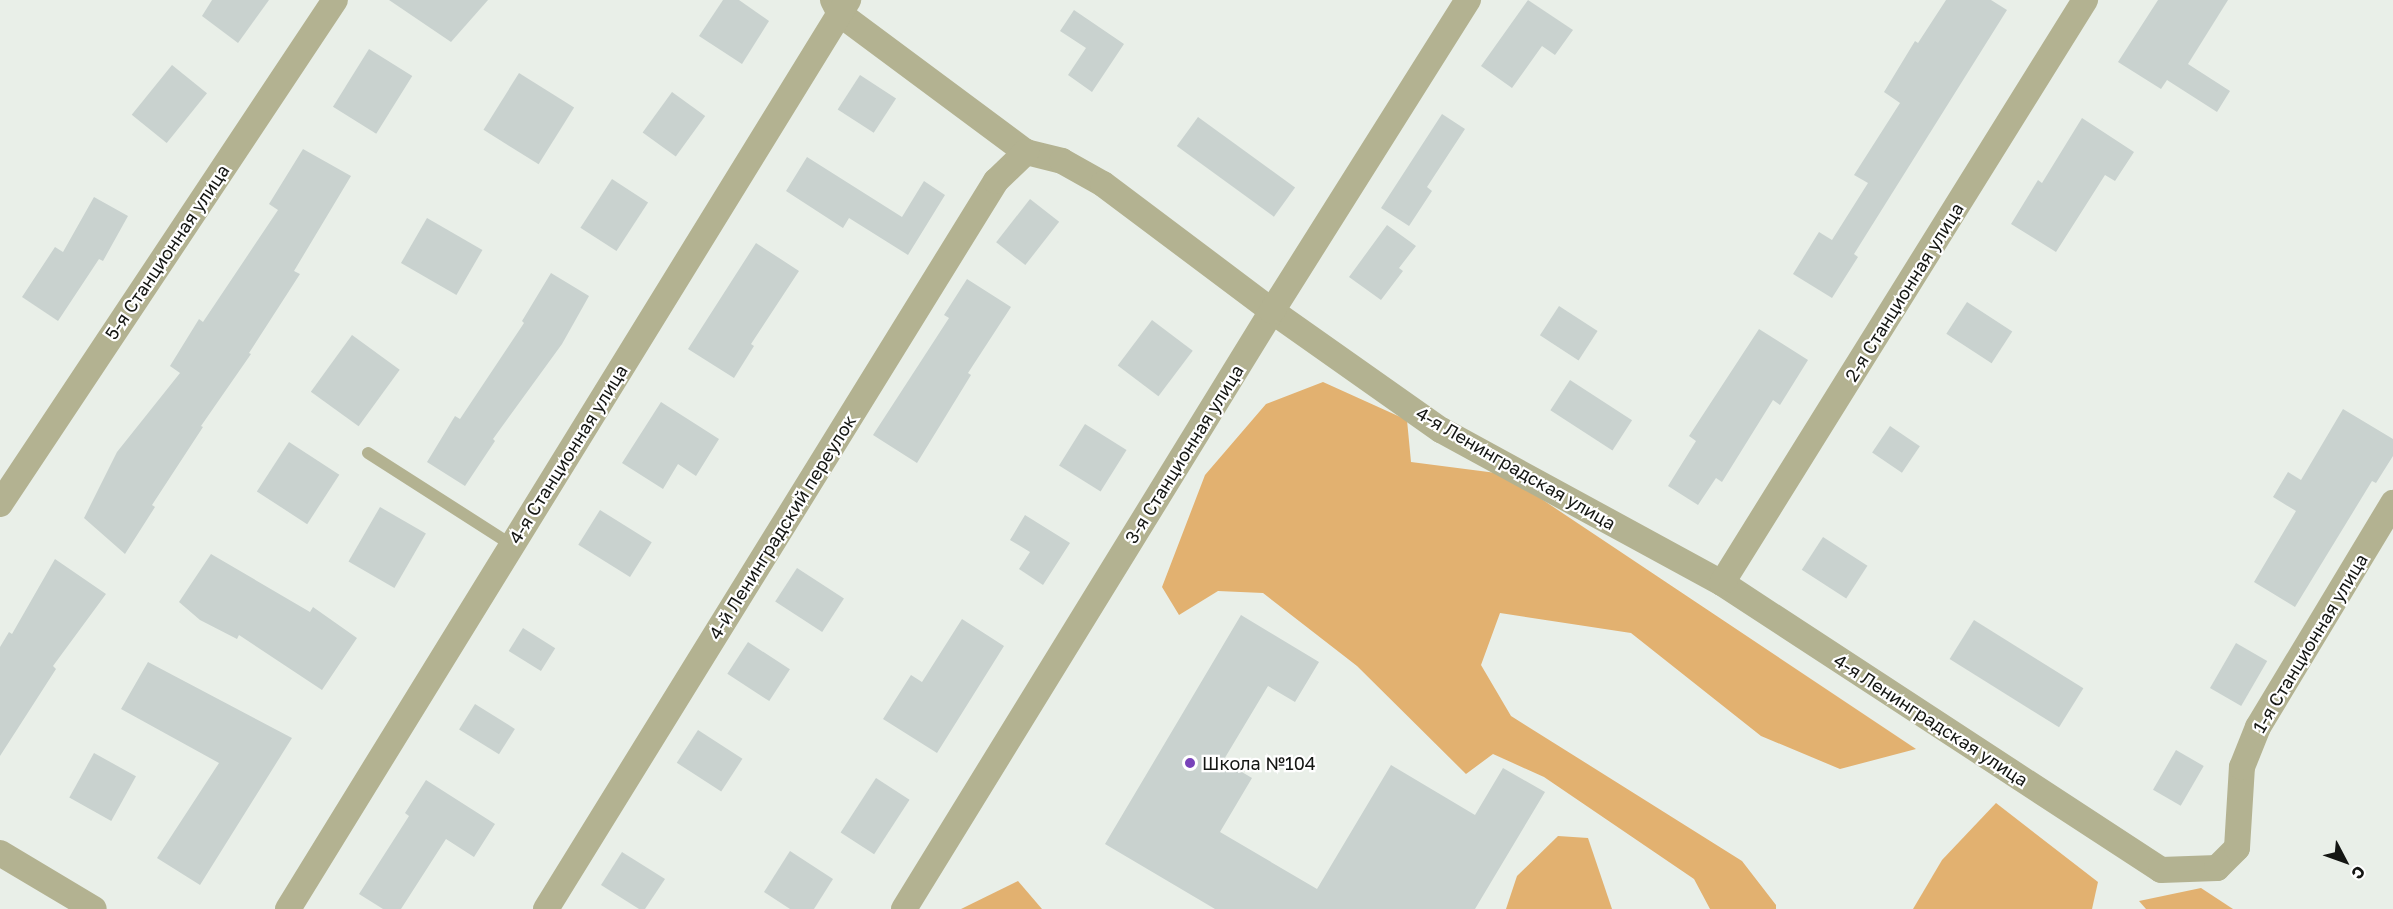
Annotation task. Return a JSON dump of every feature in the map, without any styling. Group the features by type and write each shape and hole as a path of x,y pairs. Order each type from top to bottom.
{"street":[{"name":"5-я Станционная улица","path":"0,504 335,0"},
{"name":"3-я Станционная улица","path":"904,909 1272,311 1468,0"},
{"name":"2-я Станционная улица","path":"1722,583 2085,0"},
{"name":"4-я Ленинградская улица","path":"840,5 1026,152 1062,161 1103,184 1272,311 1441,430 1722,583 2161,870"},
{"name":"4-я Станционная улица","path":"288,909 840,5"},
{"name":"4-й Ленинградский переулок","path":"546,909 996,182 1026,152"},
{"name":"1-я Станционная улица","path":"2161,870 2217,868 2237,849 2242,767 2258,727 2393,503"},
{"path":"0,853 94,909"}],"lane":[{"path":"368,453 512,545"}],"shaded area":[{"path":"1323,382 1407,420 1411,462 1504,474 1916,749 1840,769 1761,736 1631,633 1500,613 1481,665 1511,716 1742,861 1776,905 1776,909 1710,909 1694,879 1544,777 1493,754 1466,774 1357,666 1263,593 1218,591 1179,615 1162,587 1205,475 1266,404"},
{"path":"1996,803 2098,882 2092,909 1913,909 1942,860"},
{"path":"1558,836 1588,838 1612,909 1506,909 1517,876"},
{"path":"1018,881 1042,909 961,909"},
{"path":"2201,888 2233,909 2146,909 2139,901"}],"building":[{"path":"212,0 269,0 238,43 202,16"},
{"path":"389,0 488,0 451,42"},
{"path":"723,0 739,0 769,21 742,64 699,36"},
{"path":"1528,0 1573,30 1555,55 1542,46 1512,88 1481,66"},
{"path":"1946,0 1991,0 2007,10 1854,254 1858,257 1832,298 1793,274 1819,232 1832,240 1868,183 1854,175 1900,103 1884,92 1915,41 1918,43"},
{"path":"2158,0 2228,0 2188,64 2230,91 2217,112 2167,80 2161,89 2118,62"},
{"path":"1074,10 1124,44 1092,92 1068,75 1086,48 1060,31"},
{"path":"369,49 412,76 376,134 333,107"},
{"path":"172,65 207,93 167,143 132,115"},
{"path":"519,73 574,107 539,164 483,130"},
{"path":"860,75 896,98 874,133 838,109"},
{"path":"672,92 705,116 676,157 643,132"},
{"path":"1442,114 1465,129 1427,187 1432,191 1409,226 1381,208"},
{"path":"1198,117 1295,188 1274,217 1177,146"},
{"path":"2082,118 2134,152 2115,181 2105,175 2056,252 2011,224 2038,180 2042,183"},
{"path":"303,149 351,176 294,271 300,274 249,353 251,354 201,426 203,427 152,505 155,507 125,554 84,518 117,452 180,373 170,366 199,319 203,322 278,210 269,204"},
{"path":"807,157 902,217 924,181 945,195 908,255 849,218 843,228 786,191"},
{"path":"612,179 648,202 616,251 580,228"},
{"path":"94,197 128,216 103,261 99,259 58,321 22,297 55,247 63,252"},
{"path":"1030,199 1059,222 1025,265 996,242"},
{"path":"427,218 482,250 456,295 401,263"},
{"path":"1387,225 1416,246 1399,268 1403,271 1381,300 1349,277"},
{"path":"756,243 799,271 751,344 754,346 734,378 688,349"},
{"path":"551,273 589,296 562,344 493,439 495,441 465,486 427,462 455,416 460,419 524,323 522,321"},
{"path":"967,279 1011,307 968,373 971,375 917,463 873,435 949,318 944,315"},
{"path":"1967,302 2012,331 1992,363 1946,334"},
{"path":"1559,306 1598,331 1579,360 1540,335"},
{"path":"1152,320 1193,351 1158,396 1118,366"},
{"path":"1759,329 1808,360 1780,405 1773,400 1722,482 1716,478 1698,505 1668,486 1696,441 1689,436"},
{"path":"352,335 400,370 359,426 311,392"},
{"path":"1570,380 1632,420 1612,450 1550,410"},
{"path":"661,402 719,439 696,476 678,464 663,489 622,463"},
{"path":"2343,409 2393,439 2393,456 2376,483 2372,481 2295,607 2254,582 2296,511 2273,497 2288,472 2301,480"},
{"path":"1085,424 1127,450 1101,492 1059,466"},
{"path":"1890,426 1920,446 1902,473 1872,453"},
{"path":"289,442 339,475 307,524 257,491"},
{"path":"380,507 426,534 394,588 348,562"},
{"path":"600,510 652,542 630,577 578,545"},
{"path":"1025,515 1070,543 1043,585 1019,569 1030,552 1010,540"},
{"path":"1823,537 1867,566 1846,599 1802,570"},
{"path":"211,554 310,612 313,607 357,638 322,690 239,635 237,639 200,620 179,602"},
{"path":"55,559 106,594 53,666 56,669 0,756 0,647 9,632 12,634"},
{"path":"797,568 844,598 822,632 775,602"},
{"name":"Школа №104","path":"1241,615 1319,662 1295,702 1268,686 1223,761 1252,778 1220,832 1317,889 1391,765 1475,815 1503,768 1545,792 1475,909 1215,909 1105,844"},
{"path":"962,619 1004,646 937,753 883,719 911,675 922,682"},
{"path":"1974,620 2083,688 2059,727 1950,659"},
{"path":"523,628 555,648 541,671 509,651"},
{"path":"748,642 790,669 769,701 727,674"},
{"path":"2236,643 2267,661 2241,706 2210,688"},
{"path":"148,662 292,738 200,885 157,858 219,763 121,709"},
{"path":"475,704 515,729 499,754 459,729"},
{"path":"698,730 742,759 721,792 677,763"},
{"path":"2176,750 2204,766 2181,806 2153,790"},
{"path":"94,753 136,776 111,821 69,798"},
{"path":"876,778 910,800 874,854 841,833"},
{"path":"426,780 495,824 474,857 446,839 401,909 383,909 359,894 409,816 405,813"},
{"path":"790,851 833,879 814,909 790,909 764,892"},
{"path":"622,852 665,879 645,909 639,909 601,885"}],"place":[{"name":"Школа №104","path":"1190,763"}]}
